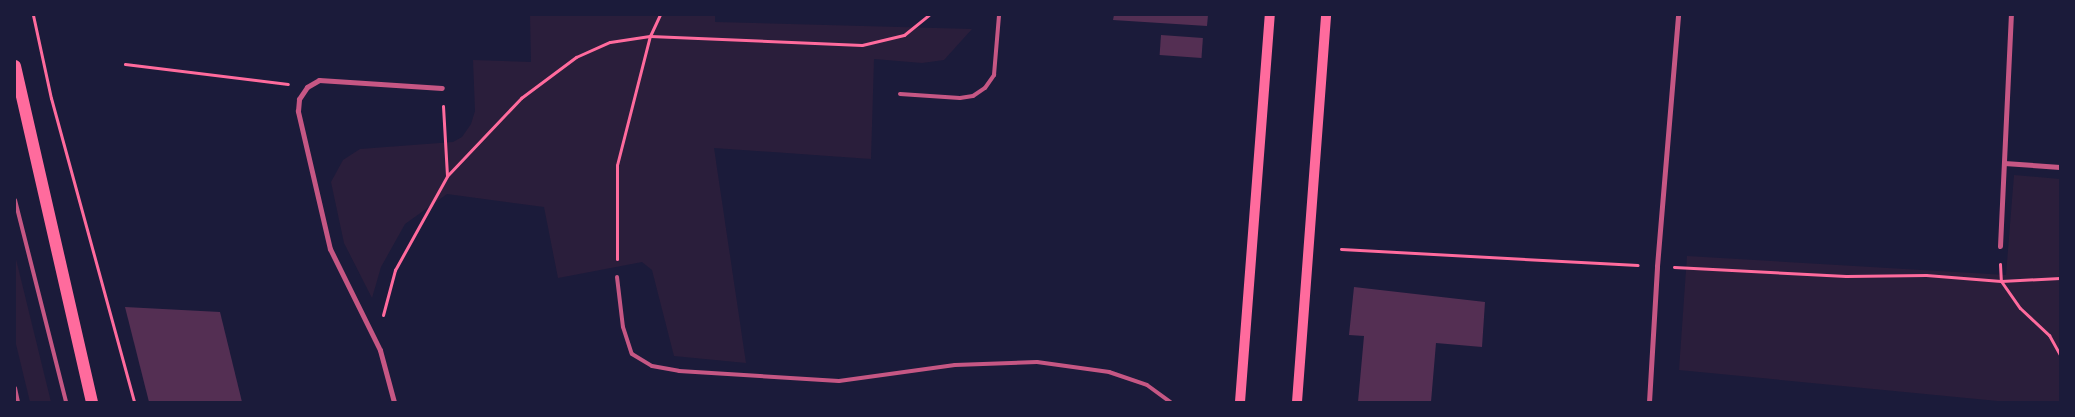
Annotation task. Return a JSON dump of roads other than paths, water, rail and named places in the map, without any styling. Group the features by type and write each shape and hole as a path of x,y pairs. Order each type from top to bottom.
{"main road":[{"path":"1240,402 1270,15"},
{"path":"1297,402 1326,15"},
{"path":"15,66 92,402"}],"street":[{"path":"1649,402 1678,15"},
{"path":"2000,246 2012,15"},
{"path":"394,402 380,350 330,249 298,111 299,99 306,86 319,80 442,88"},
{"path":"2004,163 2060,167"}],"lane":[{"path":"900,94 960,98 973,96 985,88 994,75 999,15"},
{"path":"15,200 66,402"},
{"path":"617,277 623,327 632,354 652,366 679,372 839,381 955,365 1037,362 1109,372 1146,385 1170,402"},
{"path":"15,388 18,402"}]}
